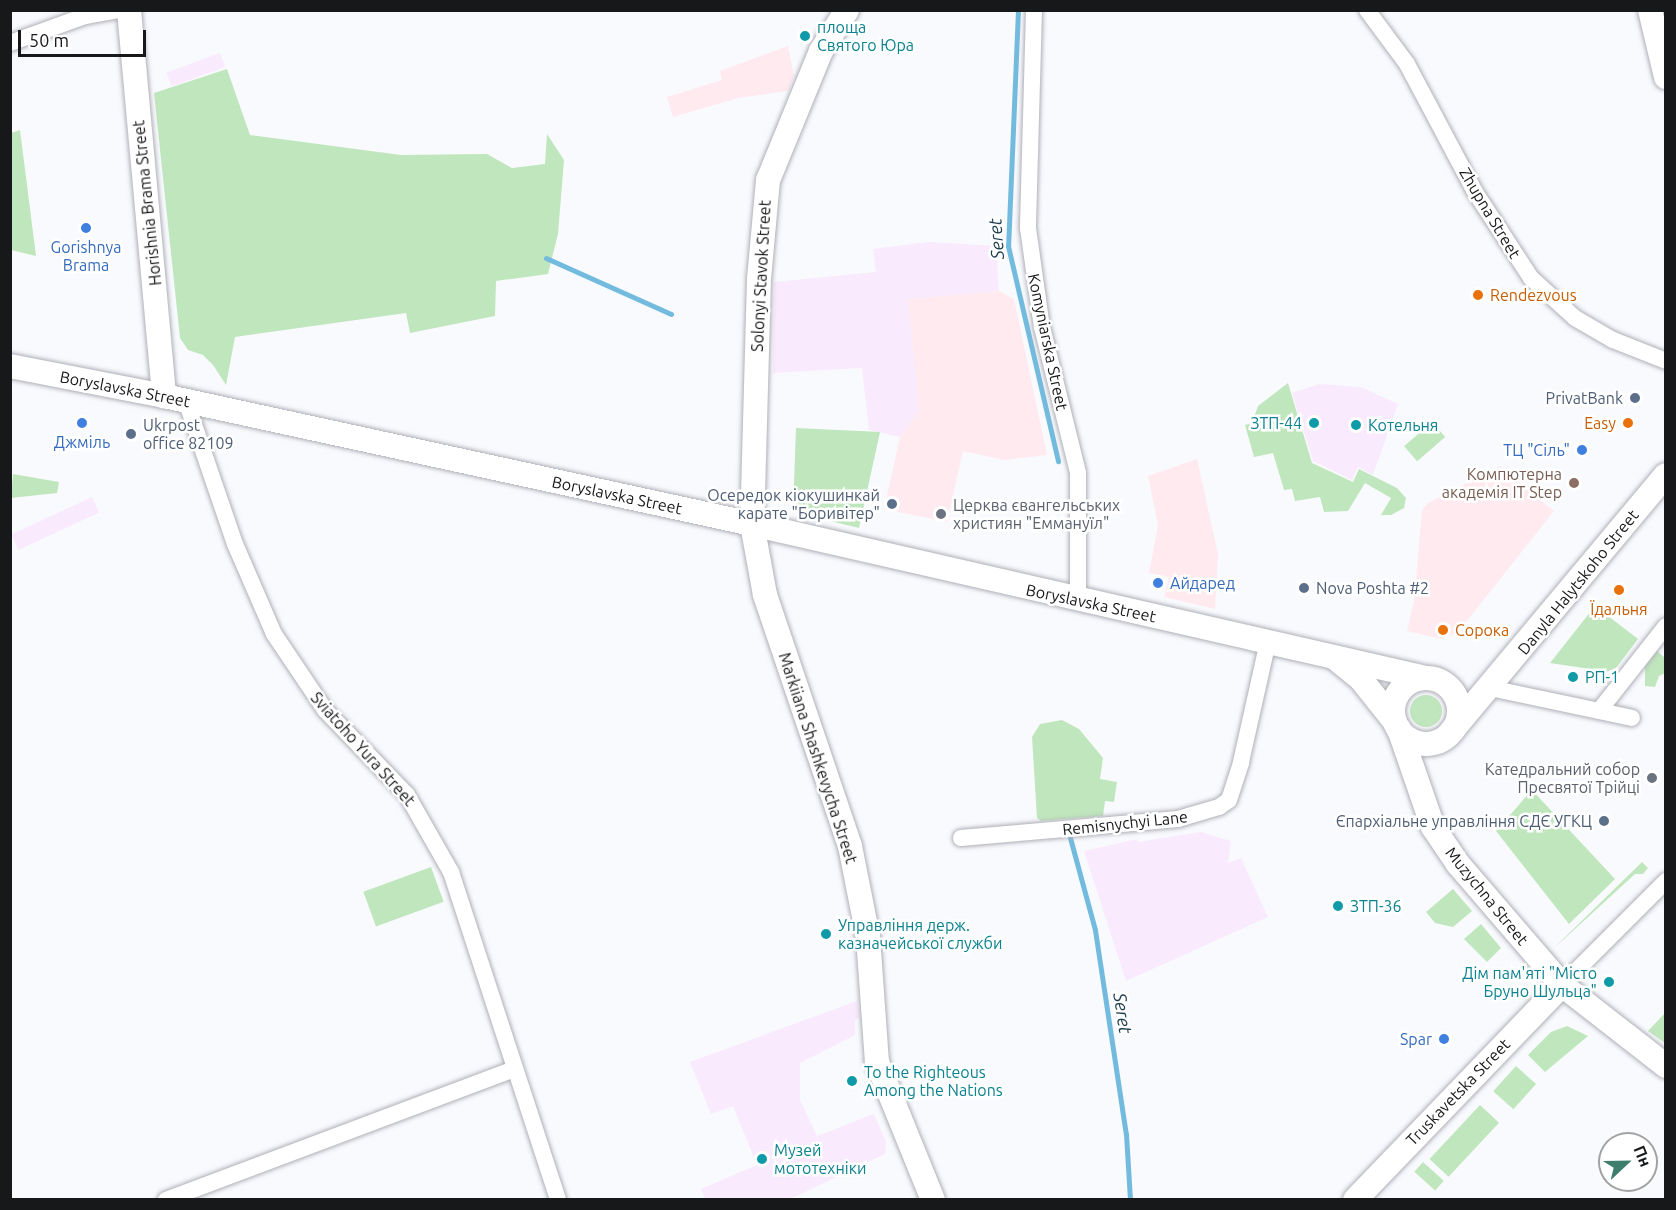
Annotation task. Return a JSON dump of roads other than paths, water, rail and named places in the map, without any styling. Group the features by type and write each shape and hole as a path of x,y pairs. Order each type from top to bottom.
{"street":[{"path":"10,43 86,16 119,10"},
{"name":"Horishnia Brama Street","path":"129,10 175,398"},
{"name":"Solonyi Stavok Street","path":"752,524 759,279 768,180 821,51 847,10"},
{"name":"Komyniarska Street","path":"1034,10 1028,228 1042,327 1078,474 1078,599"},
{"name":"Zhupna Street","path":"1366,10 1407,64 1475,192 1531,278 1575,318 1614,340 1665,361"},
{"path":"1650,10 1665,77"},
{"name":"Boryslavska Street","path":"10,366 175,398 752,524 1078,599 1328,653 1430,679"},
{"name":"Sviatoho Yura Street","path":"175,398 274,634 325,710 407,795 442,853 463,906 558,1200"},
{"name":"Danyla Halytskoho Street","path":"1447,735 1490,688 1665,475"},
{"name":"Markiiana Shashkevycha Street","path":"752,524 765,595 850,846 868,937 877,1062 933,1200"},
{"path":"1599,711 1665,626"},
{"name":"Remisnychyi Lane","path":"961,838 1178,819 1218,807 1229,800 1268,641"},
{"name":"Boryslavska Street","path":"1328,653 1360,678 1397,726"},
{"path":"1430,679 1447,686 1456,698 1457,720 1447,735 1420,743 1397,726 1393,706 1399,692 1411,682 1430,679 1490,688 1632,718"},
{"name":"Muzychna Street","path":"1397,726 1433,827 1458,864 1562,985 1665,1066"},
{"name":"Muzychna Street","path":"1423,799 1427,770 1447,735"},
{"path":"1562,985 1665,881"},
{"name":"Truskavetska Street","path":"1364,1196 1562,985"},
{"path":"166,1200 514,1069"}],"waterway":[{"name":"Seret","path":"1018,10 1008,246 1058,461"},
{"path":"546,258 671,314"},
{"name":"Seret","path":"1069,834 1095,930 1126,1134 1130,1200"}],"place":[{"name":"площа Святого Юра","path":"805,36"},
{"name":"Gorishnya Brama","path":"86,228"},
{"name":"Rendezvous","path":"1478,295"},
{"name":"PrivatBank","path":"1635,398"},
{"name":"Джміль","path":"82,423"},
{"name":"ЗТП-44","path":"1314,423"},
{"name":"Easy","path":"1628,423"},
{"name":"Котельня","path":"1356,425"},
{"name":"Ukrpost office 82109","path":"131,434"},
{"name":"ТЦ \"Сіль\"","path":"1582,450"},
{"name":"Компютерна академія IT Step","path":"1574,483"},
{"name":"Осередок кіокушинкай карате \"Боривітер\"","path":"892,504"},
{"name":"Церква євангельських християн \"Еммануїл\"","path":"941,514"},
{"name":"Айдаред","path":"1158,583"},
{"name":"Nova Poshta #2","path":"1304,588"},
{"name":"Їдальня","path":"1619,590"},
{"name":"Сорока","path":"1443,630"},
{"name":"РП-1","path":"1573,677"},
{"name":"Катедральний собор Пресвятої Трійці","path":"1652,778"},
{"name":"Єпархіальне управління СДЄ УГКЦ","path":"1604,821"},
{"name":"ЗТП-36","path":"1338,906"},
{"name":"Управління держ. казначейської служби","path":"826,934"},
{"name":"Дім пам'яті \"Місто Бруно Шульца\"","path":"1609,982"},
{"name":"Spar","path":"1444,1039"},
{"name":"To the Righteous Among the Nations","path":"852,1081"},
{"name":"Музей мототехніки","path":"762,1159"}]}
